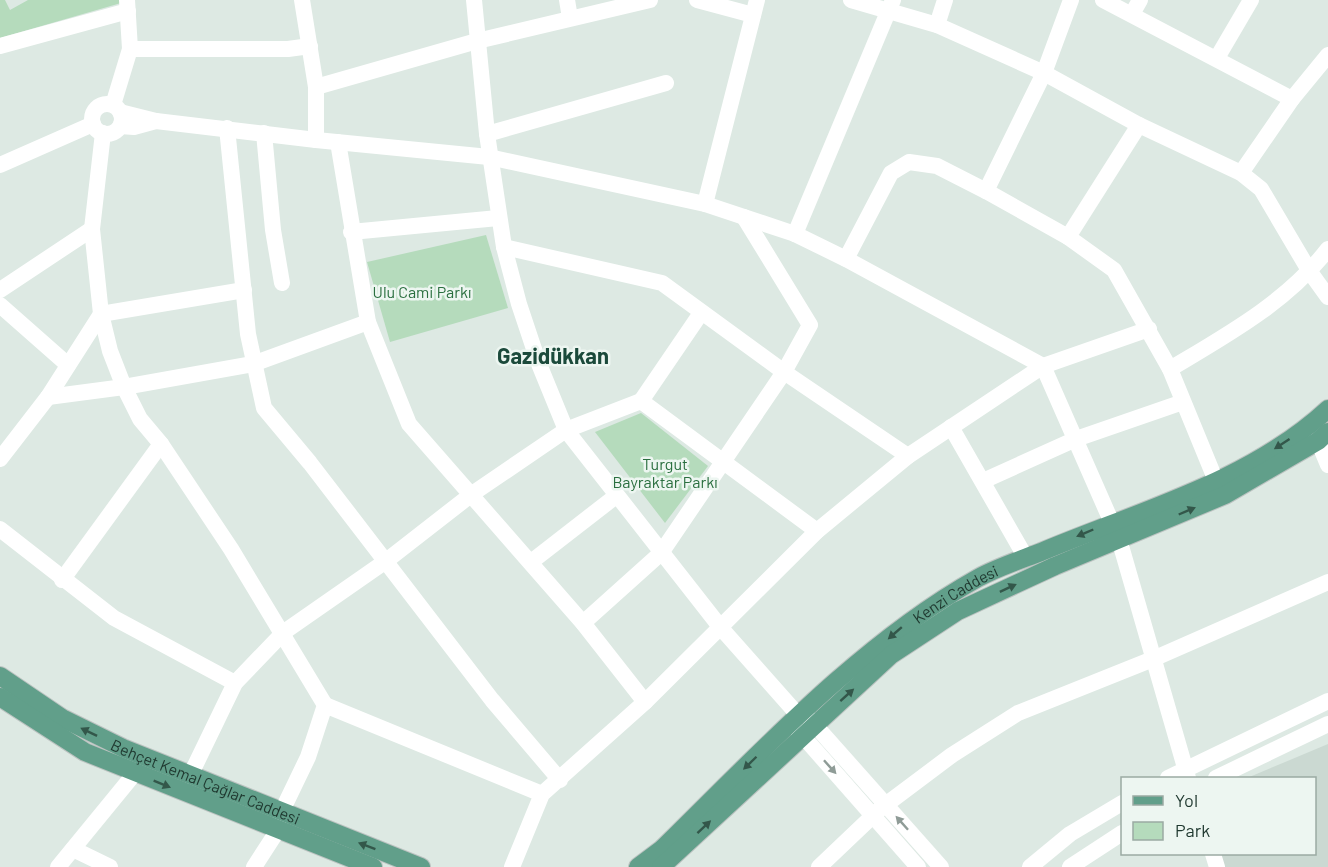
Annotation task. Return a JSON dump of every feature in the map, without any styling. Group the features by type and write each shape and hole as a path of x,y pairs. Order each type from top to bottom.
{"main road":[{"name":"Kenzi Caddesi","path":"661,867 802,722 891,655 958,611 1216,481 1281,445 1309,427 1328,409"},
{"name":"Kenzi Caddesi","path":"638,867 662,849 802,722 908,622 980,577 1026,558 1225,495 1323,436"},
{"name":"Behçet Kemal Çağlar Caddesi","path":"0,676 62,718 190,776 373,867"},
{"name":"Behçet Kemal Çağlar Caddesi","path":"0,697 85,752 135,773 421,867"}],"street":[{"path":"302,0 316,87 316,140"},
{"path":"474,0 489,157 504,247 536,354 566,430 661,553 802,722 879,810 941,867"},
{"path":"567,0 570,18"},
{"path":"316,87 477,41 651,0"},
{"path":"696,0 755,8 705,204"},
{"path":"851,0 890,6 937,25 1044,73 1139,126 1241,173 1261,189 1310,272 1328,297"},
{"path":"937,25 945,0"},
{"path":"986,191 1044,73 1071,0"},
{"path":"1103,0 1136,7 1217,58 1292,99"},
{"path":"1217,58 1251,0"},
{"path":"0,46 127,6 130,50 113,133 98,129 0,165"},
{"path":"795,234 890,6"},
{"path":"130,50 288,49 309,46"},
{"path":"1241,173 1292,99 1328,55"},
{"path":"487,134 666,83"},
{"path":"542,794 325,705 231,549 161,444 140,418 124,387 110,351 101,314 92,229 98,129 92,114 98,106 118,114 134,127 156,121 489,157 705,204 795,234 846,259 1043,366 1115,531 1187,774 1328,701"},
{"path":"1068,237 1139,126"},
{"path":"227,128 253,364 264,408 386,561 492,700 560,780"},
{"path":"264,134 273,230 282,283"},
{"path":"338,142 351,232 368,322 409,424 583,623 645,702"},
{"path":"846,259 891,173 909,162 937,166 1068,237 1113,270 1149,329 1170,369 1216,481"},
{"path":"583,623 661,553 784,372 810,325 744,217"},
{"path":"351,232 498,218"},
{"path":"0,290 92,229"},
{"path":"504,247 662,283 784,372 908,456"},
{"path":"1170,369 1241,327 1310,272 1328,249"},
{"path":"0,459 48,397 101,314 244,290"},
{"path":"0,306 68,365"},
{"path":"190,776 235,683 282,634 386,561 472,494 566,430 641,401 701,313"},
{"path":"48,397 124,387 253,364 368,322"},
{"path":"512,867 542,794 645,702 722,628 817,531 908,456 1043,366 1149,329"},
{"path":"641,401 817,531"},
{"path":"983,481 1076,439 1183,402"},
{"path":"951,427 1026,558"},
{"path":"1323,436 1328,465"},
{"path":"62,580 161,444"},
{"path":"531,562 616,496"},
{"path":"0,529 62,580 114,618 235,683"},
{"path":"819,867 879,810 952,755 1018,713 1153,659 1328,582"},
{"path":"254,867 280,821 308,758 325,705"},
{"path":"1218,777 1328,724"},
{"path":"58,867 135,773"},
{"path":"1030,867 1070,834 1121,804"},
{"path":"879,810 918,867"},
{"path":"1070,867 1121,834"},
{"path":"73,849 110,867"}],"shaded area":[{"path":"1328,744 1328,867 1225,867 1220,855 1316,855 1316,777 1249,777"}],"green space":[{"path":"0,0 5,0 10,10 28,0 121,0 121,3 0,38"},
{"name":"Ulu Cami Parkı","path":"486,235 508,308 390,342 367,262"},
{"name":"Turgut Bayraktar Parkı","path":"641,413 708,466 665,523 595,432"}],"district":[{"name":"Gazidükkan","path":"553,355"}]}
